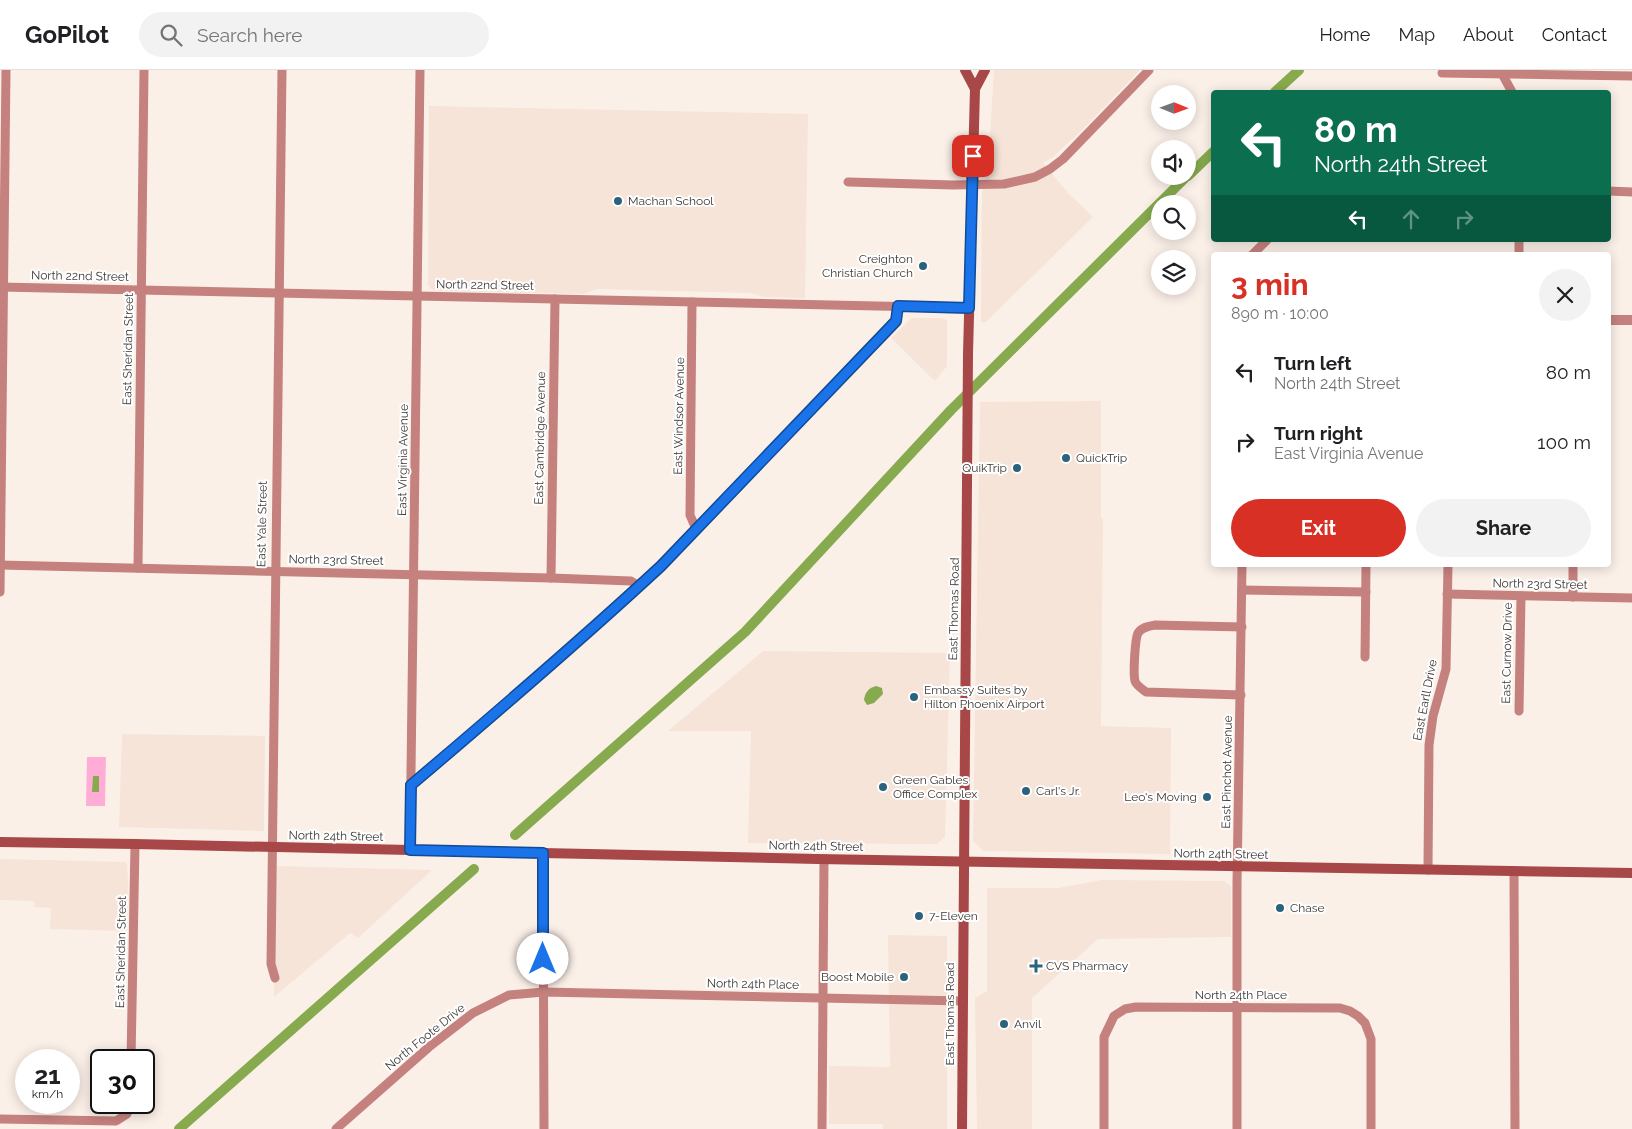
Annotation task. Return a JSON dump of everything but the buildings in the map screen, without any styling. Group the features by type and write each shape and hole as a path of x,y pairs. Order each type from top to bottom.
{"main road":[{"name":"East Thomas Road","path":"965,70 975,90"},
{"name":"East Thomas Road","path":"962,1129 969,308 975,90 985,70"},
{"name":"North 24th Street","path":"0,842 1632,873"}],"street":[{"path":"0,592 2,287 6,70"},
{"name":"East Sheridan Street","path":"138,568 144,70"},
{"name":"East Yale Street","path":"275,978 271,964 274,571 282,70"},
{"name":"East Virginia Avenue","path":"410,850 420,70"},
{"path":"848,182 972,185 1004,184 1035,177 1063,159 1149,70"},
{"path":"1442,73 1501,72 1632,76"},
{"path":"1501,72 1511,90"},
{"path":"1611,191 1632,192"},
{"path":"1255,252 1265,242"},
{"name":"North 22nd Street","path":"2,287 969,308"},
{"name":"East Cambridge Avenue","path":"551,578 554,299"},
{"name":"East Windsor Avenue","path":"692,302 690,515 696,529"},
{"path":"411,785 522,691 661,566 896,321 898,306"},
{"path":"1611,320 1632,320"},
{"name":"North 23rd Street","path":"0,564 551,578 631,581 639,586"},
{"name":"East Pinchot Avenue","path":"1237,1129 1242,567"},
{"path":"1365,657 1366,567"},
{"name":"East Earll Drive","path":"1428,870 1429,745 1433,716 1446,669 1448,567"},
{"path":"1573,567 1573,597"},
{"path":"1242,590 1366,592"},
{"name":"North 23rd Street","path":"1447,594 1632,598"},
{"name":"East Curnow Drive","path":"1519,712 1521,596"},
{"path":"1241,695 1146,692 1135,681 1135,644 1138,632 1155,624 1242,627"},
{"name":"East Sheridan Street","path":"131,1049 135,844"},
{"path":"543,853 544,1129"},
{"path":"822,1129 824,859"},
{"path":"1514,871 1515,1129"},
{"name":"North 24th Place","path":"544,992 963,1000"},
{"name":"North Foote Drive","path":"336,1129 429,1047 473,1013 509,995 544,992"},
{"name":"North 24th Place","path":"1104,1129 1104,1037 1114,1016 1125,1009 1136,1007 1340,1008 1350,1011 1365,1023 1371,1039 1372,1129"},
{"path":"0,1119 116,1121 127,1114"}],"shaded area":[{"path":"994,70 1140,70 1083,129 1053,157 1043,163 1069,194 1093,217 986,322 981,322 982,192 988,169"},
{"name":"Machan School","path":"429,106 808,114 805,298 764,297 751,293 597,289 583,294 437,291 431,289 428,285"},
{"path":"912,318 941,318 947,320 947,366 935,381 891,338"},
{"path":"1101,401 1101,518 1103,519 1101,726 1171,728 1170,854 984,851 973,841 980,402"},
{"path":"763,651 950,653 945,837 937,844 748,843 751,731 668,731"},
{"path":"876,686 882,688 883,694 874,703 867,705 864,700 866,693 869,689"},
{"path":"122,734 265,736 264,831 119,827"},
{"path":"87,757 106,757 105,806 86,806"},
{"path":"93,776 99,776 99,792 92,792"},
{"path":"0,859 125,862 127,864 128,881 127,931 50,929 51,908 34,907 34,901 0,900"},
{"path":"275,866 432,870 358,938 350,933 274,997"},
{"path":"1102,880 1224,881 1231,886 1231,937 1098,939 1032,998 1032,1129 977,1129 975,998 987,991 987,888 1058,888"},
{"path":"888,935 947,936 947,1129 883,1129 883,1124 829,1124 829,1066 890,1067"}],"waterway":[{"path":"1277,90 1299,70"},
{"path":"1196,168 1211,154"},
{"path":"515,835 745,632 951,410 1178,185"},
{"path":"179,1129 474,869"}],"place":[{"name":"Machan School","path":"618,201"},
{"name":"Creighton Christian Church","path":"923,266"},
{"name":"QuickTrip","path":"1066,458"},
{"name":"QuikTrip","path":"1017,468"},
{"name":"Embassy Suites by Hilton Phoenix Airport","path":"914,697"},
{"name":"Green Gables Office Complex","path":"883,787"},
{"name":"Carl's Jr.","path":"1026,791"},
{"name":"Leo's Moving","path":"1207,797"},
{"name":"Chase","path":"1280,908"},
{"name":"7-Eleven","path":"919,916"},
{"name":"CVS Pharmacy","path":"1036,966"},
{"name":"Boost Mobile","path":"904,977"},
{"name":"Anvil","path":"1004,1024"}],"route":[{"path":"543,959 543,853 410,850 411,785 522,691 661,566 896,321 898,306 969,308 973,156"}]}
